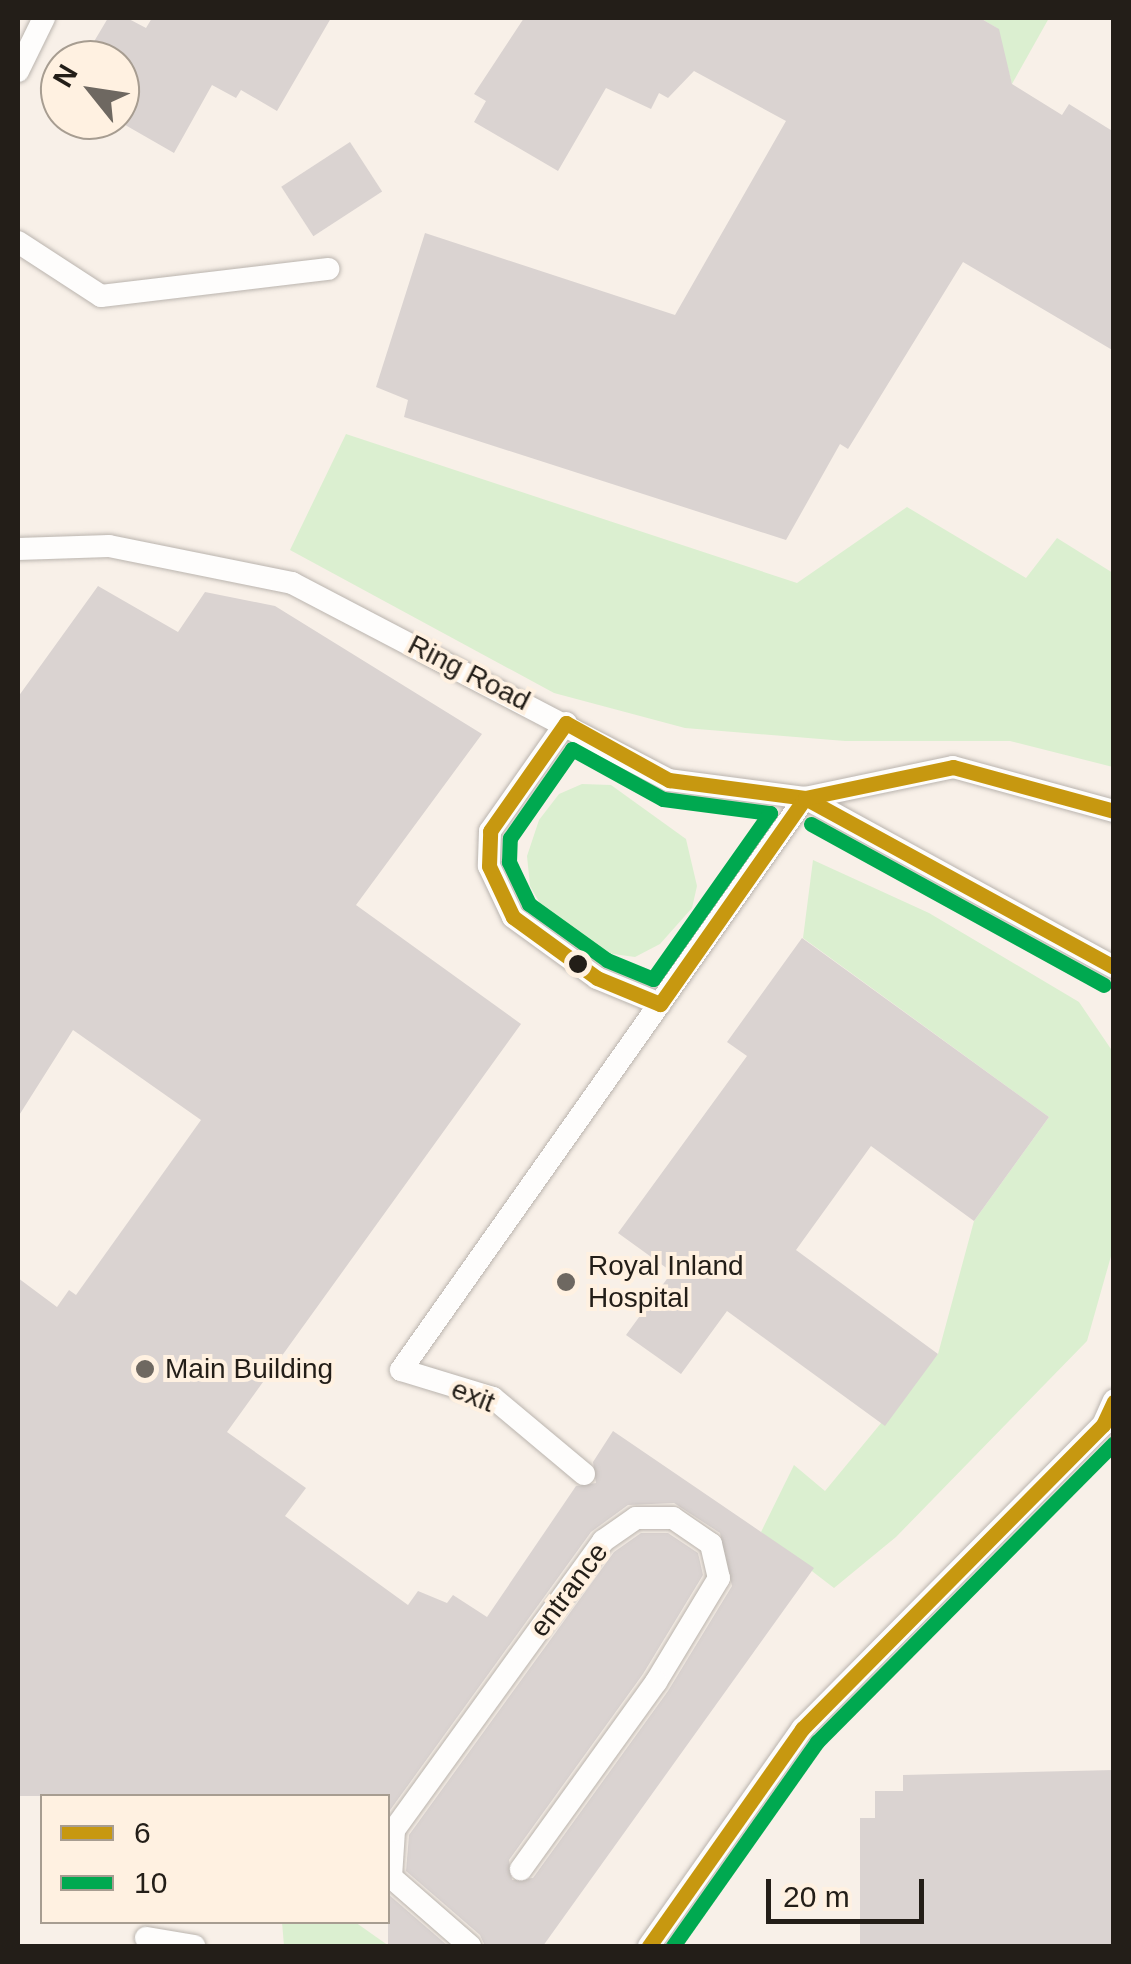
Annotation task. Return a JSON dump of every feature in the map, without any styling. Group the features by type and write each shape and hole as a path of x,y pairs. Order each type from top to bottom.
{"lane":[{"path":"18,71 44,18"},
{"path":"18,242 102,296 328,269"},
{"name":"Ring Road","path":"18,549 109,546 292,583 669,780 805,798 1114,968"},
{"path":"566,723 490,831 489,866 513,917 597,978 660,1004 805,798 953,767 1114,812"},
{"name":"exit","path":"584,1474 492,1398 401,1370 660,1004"},
{"path":"649,1946 802,1730 1108,1429 1114,1400"},
{"name":"entrance","path":"470,1946 390,1877 394,1830 602,1541 636,1518 672,1518 712,1544 720,1578 656,1682 521,1869"},
{"path":"146,1938 194,1946"}],"green space":[{"path":"980,18 1049,18 1012,84 997,28"},
{"path":"346,434 797,583 907,507 1026,578 1057,538 1113,573 1113,767 1010,741 845,741 685,728 554,693 290,550"},
{"path":"582,784 611,785 686,839 697,886 692,908 660,944 635,957 606,953 581,939 545,912 530,886 527,856 539,820 559,794"},
{"path":"813,860 929,913 1079,1002 1113,1052 1113,1249 1087,1341 896,1537 834,1588 761,1532 794,1465 825,1491 938,1354 974,1221 1049,1117 803,938"},
{"path":"282,1924 358,1924 389,1946 284,1946"}],"building":[{"path":"108,18 127,18 146,28 152,18 331,18 277,111 241,90 236,98 212,85 174,153 140,133 140,40 95,40"},
{"path":"524,18 980,18 999,29 1012,84 1062,115 1069,104 1114,132 1114,351 963,262 848,449 840,444 786,540 404,417 408,400 376,387 425,233 675,315 786,121 694,71 668,98 659,93 651,109 606,88 558,171 474,122 486,101 474,94"},
{"path":"350,142 382,191 313,236 281,187"},
{"path":"98,586 178,632 205,592 275,606 482,734 356,905 521,1024 227,1432 306,1488 285,1516 408,1605 418,1591 447,1603 453,1595 487,1617 576,1486 596,1483 593,1462 613,1431 814,1568 543,1946 485,1946 480,1935 406,1871 409,1835 614,1552 641,1533 668,1533 698,1553 703,1575 643,1674 509,1860 512,1880 533,1878 668,1691 732,1586 720,1533 674,1503 628,1505 591,1532 390,1810 390,1794 18,1796 18,1278 57,1307 69,1290 76,1295 201,1120 73,1030 18,1117 18,697"},
{"path":"802,938 1049,1117 974,1221 871,1146 796,1250 938,1354 885,1426 727,1311 681,1374 626,1335 672,1272 618,1233 747,1056 727,1042"},
{"path":"1114,1770 1114,1946 860,1946 860,1818 875,1818 875,1791 903,1791 903,1775"},
{"path":"390,1896 448,1946 388,1946"}],"transit line":[{"name":"6","path":"566,723 669,780 805,798 660,1004 597,978 513,917 489,866 490,831 566,723"},
{"name":"10","path":"572,749 663,799 770,813 653,979 607,960 529,904 509,862 510,838 572,749"},
{"name":"6","path":"805,798 953,767 1114,811"},
{"name":"6","path":"805,798 1114,967"},
{"name":"10","path":"811,824 1104,985"},
{"name":"6","path":"649,1946 802,1729 1103,1425 1114,1401"},
{"name":"10","path":"673,1946 817,1742 1114,1443"}],"place":[{"name":"Royal Inland Hospital","path":"566,1282"},
{"name":"Main Building","path":"145,1369"}]}
